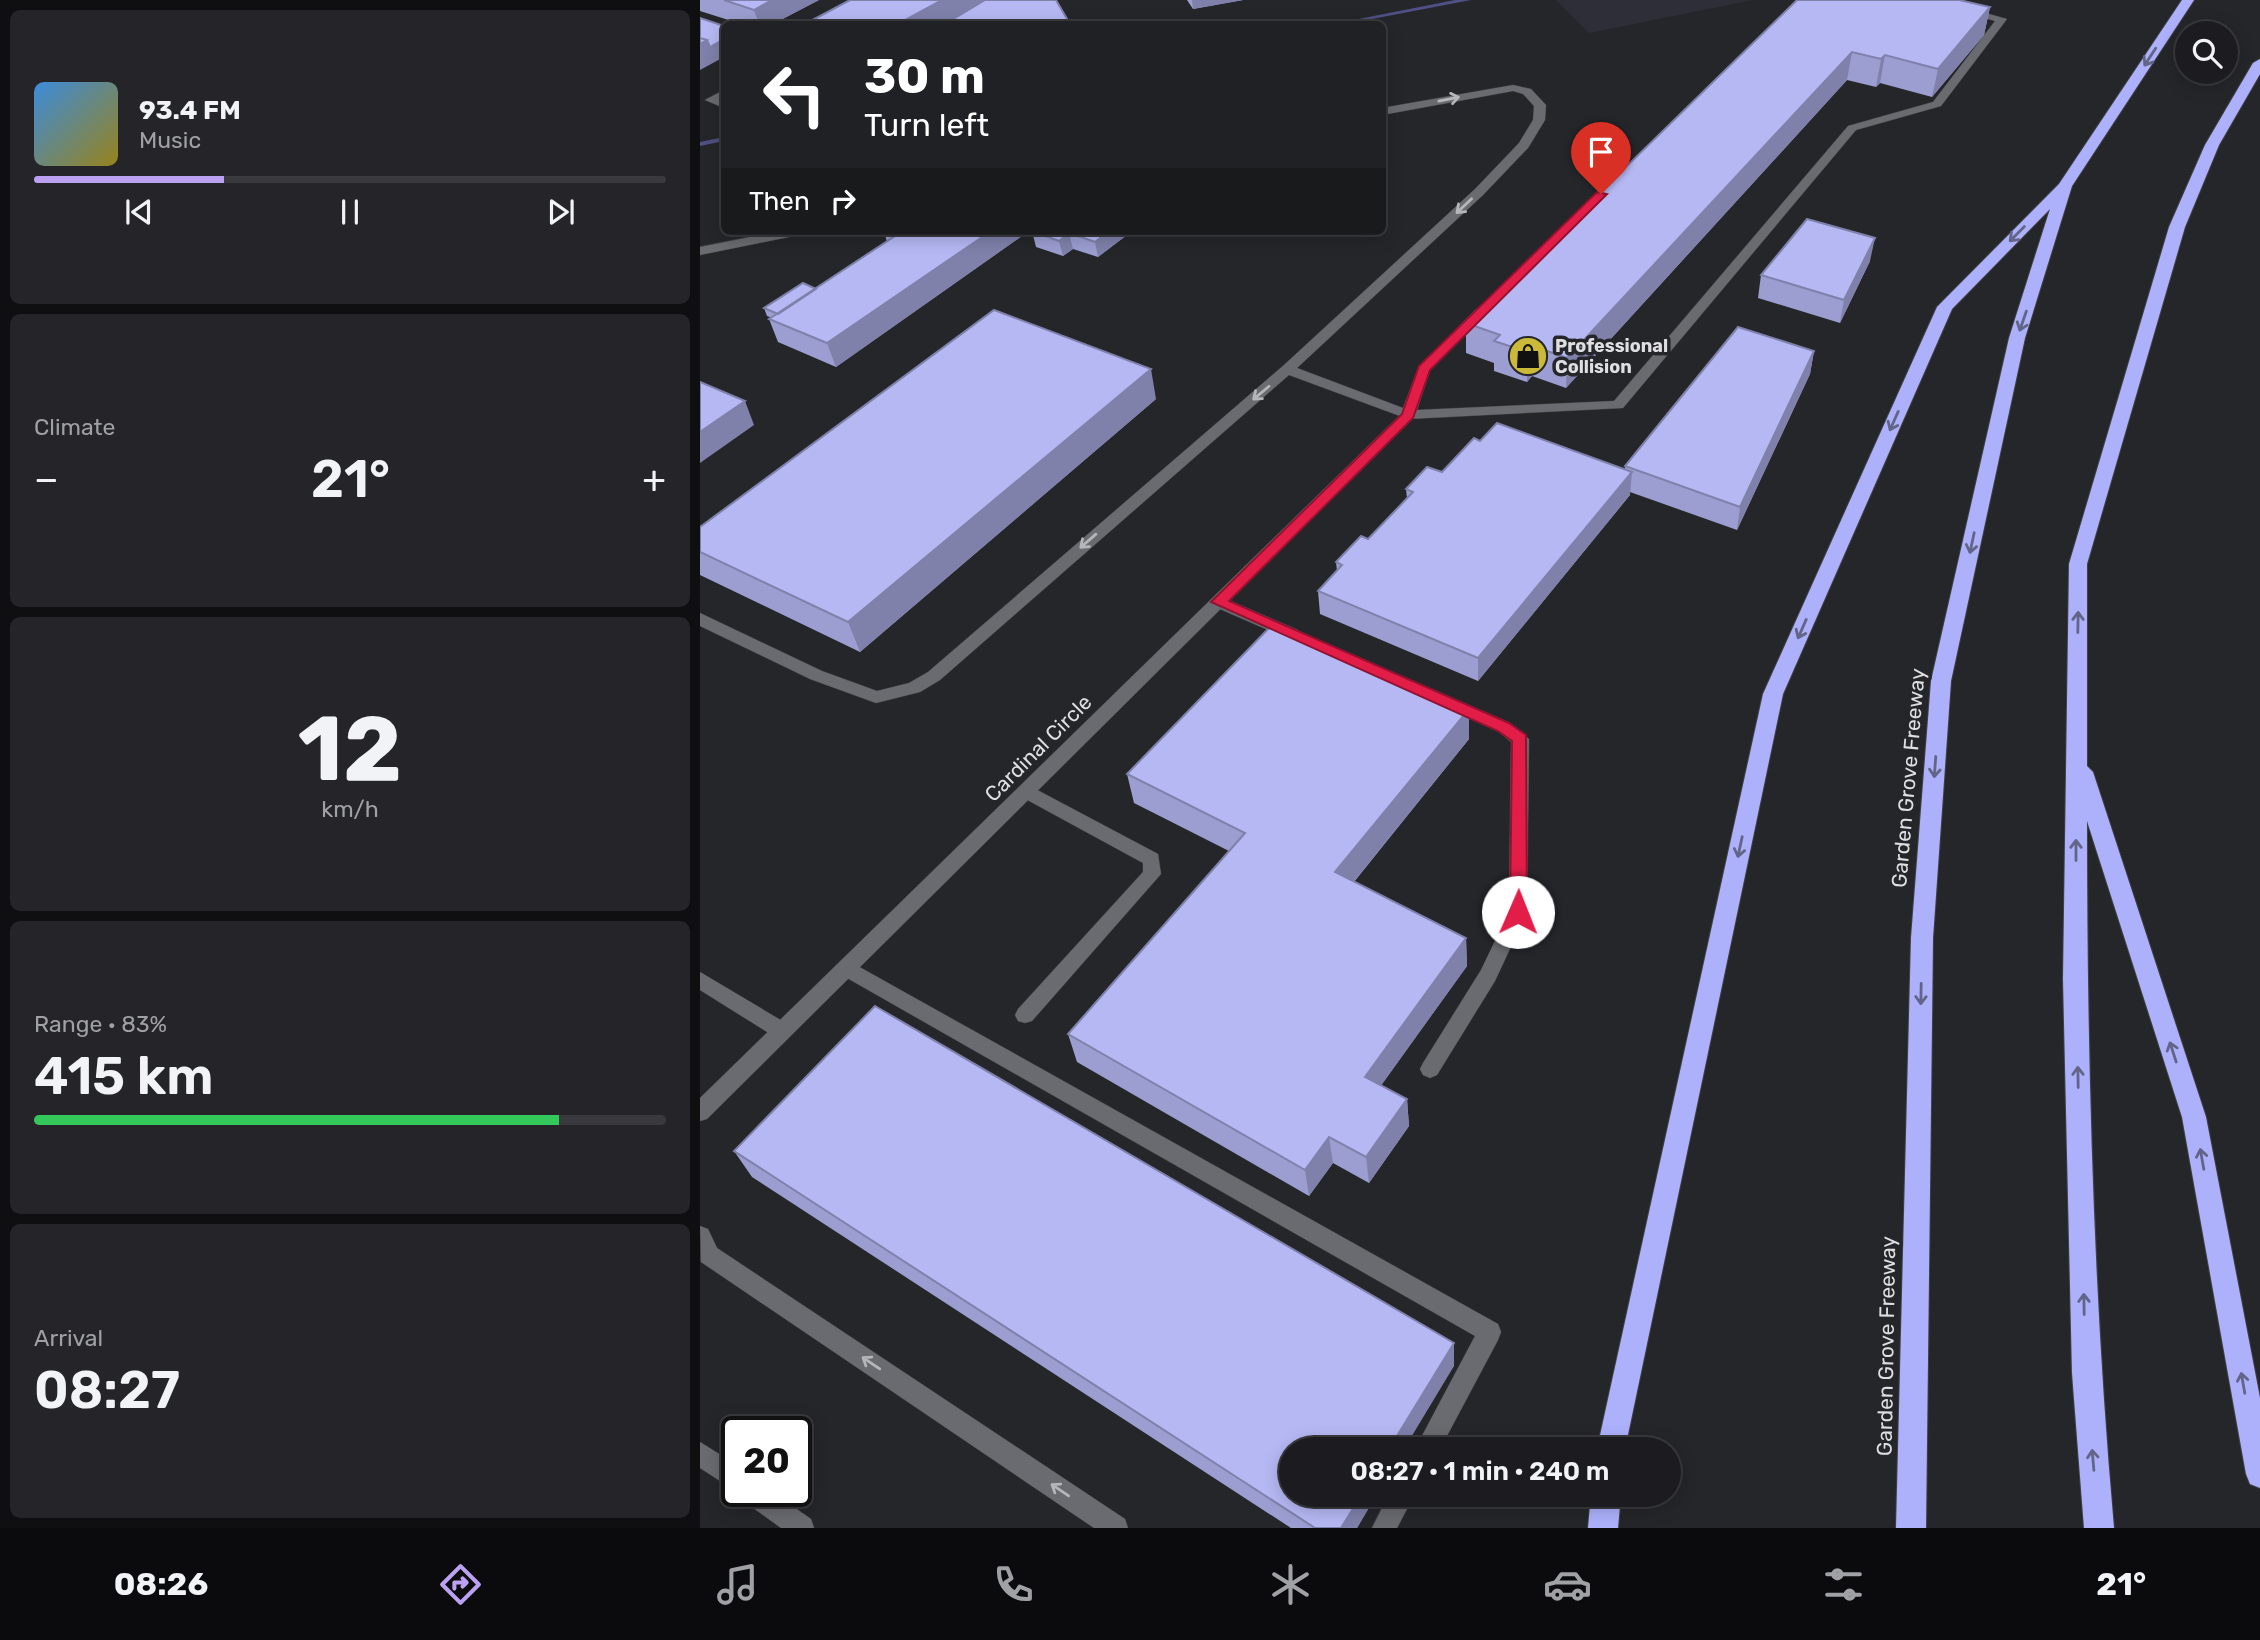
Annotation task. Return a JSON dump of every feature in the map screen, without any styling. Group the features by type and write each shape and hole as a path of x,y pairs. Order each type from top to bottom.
{"highway":[{"name":"Garden Grove Freeway","path":"1911,1528 1922,937 1941,681 2017,338 2065,186 2188,0"},
{"path":"2099,1528 2085,1373 2075,979 2078,565 2177,227 2212,145 2260,63"},
{"path":"1614,1437 1773,694 1945,307 2065,186"},
{"path":"2077,755 2194,1117 2260,1474"},
{"path":"1603,1528 1605,1507"}],"street":[{"path":"1287,370 1408,415 1618,405 1852,128 1937,104 2002,19 1924,0"},
{"path":"700,619 816,675 876,697 914,688 934,676 1287,370 1470,200 1524,145 1539,120 1540,105 1527,90 1513,88 1386,111"},
{"path":"721,95 711,100 721,104"},
{"path":"700,251 779,235"},
{"path":"1408,415 1424,369 1493,301"},
{"name":"Cardinal Circle","path":"700,1112 1408,415"},
{"path":"1219,602 1314,644"},
{"path":"1428,694 1504,727 1520,739 1518,912 1488,975 1430,1069"},
{"path":"1025,1015 1152,874 1152,859 1026,792"},
{"path":"847,968 1490,1332 1433,1437"},
{"path":"700,980 782,1031"},
{"path":"703,1252 1116,1528"},
{"path":"700,1454 721,1469"},
{"path":"773,1507 802,1528"},
{"path":"1384,1528 1396,1507"}],"shaded area":[{"path":"1556,0 1753,0 1589,33"}],"building":[{"path":"724,0 772,0 754,10"},
{"path":"850,0 942,0 904,21 811,21"},
{"path":"985,0 1056,0 1068,21 950,21"},
{"path":"1797,0 1959,0 1990,7 1938,69 1885,55 1881,59 1852,52 1567,358 1533,346 1528,352 1494,341 1500,335 1466,323"},
{"path":"700,18 721,25 721,41 710,47 707,40 700,38"},
{"path":"1807,219 1875,238 1844,300 1761,275"},
{"path":"896,235 985,235 827,343 769,319"},
{"path":"1043,235 1066,235 1059,241"},
{"path":"1075,235 1104,235 1095,242"},
{"path":"803,283 816,289 778,314 764,308"},
{"path":"994,310 1151,369 848,622 700,552 700,527"},
{"path":"1738,327 1814,351 1740,507 1625,466"},
{"path":"700,382 745,401 700,432"},
{"path":"1497,423 1632,472 1478,658 1318,591 1342,565 1336,562 1361,536 1368,539 1413,492 1406,489 1427,467 1442,472 1474,438 1480,441"},
{"path":"1273,624 1469,709 1335,872 1466,938 1365,1077 1407,1099 1366,1157 1329,1137 1305,1170 1068,1034 1245,833 1127,774"},
{"path":"875,1006 1454,1343 1396,1437 1279,1437 1279,1505 734,1151"},
{"path":"1283,1507 1354,1507 1341,1528 1315,1528"}],"waterway":[{"path":"1353,21 1467,0"},
{"path":"700,144 721,140"}],"place":[{"name":"Professional Collision","path":"1528,356"}],"route":[{"path":"1518,912 1520,739 1504,727 1219,602 1408,415 1424,369 1601,194"}]}
